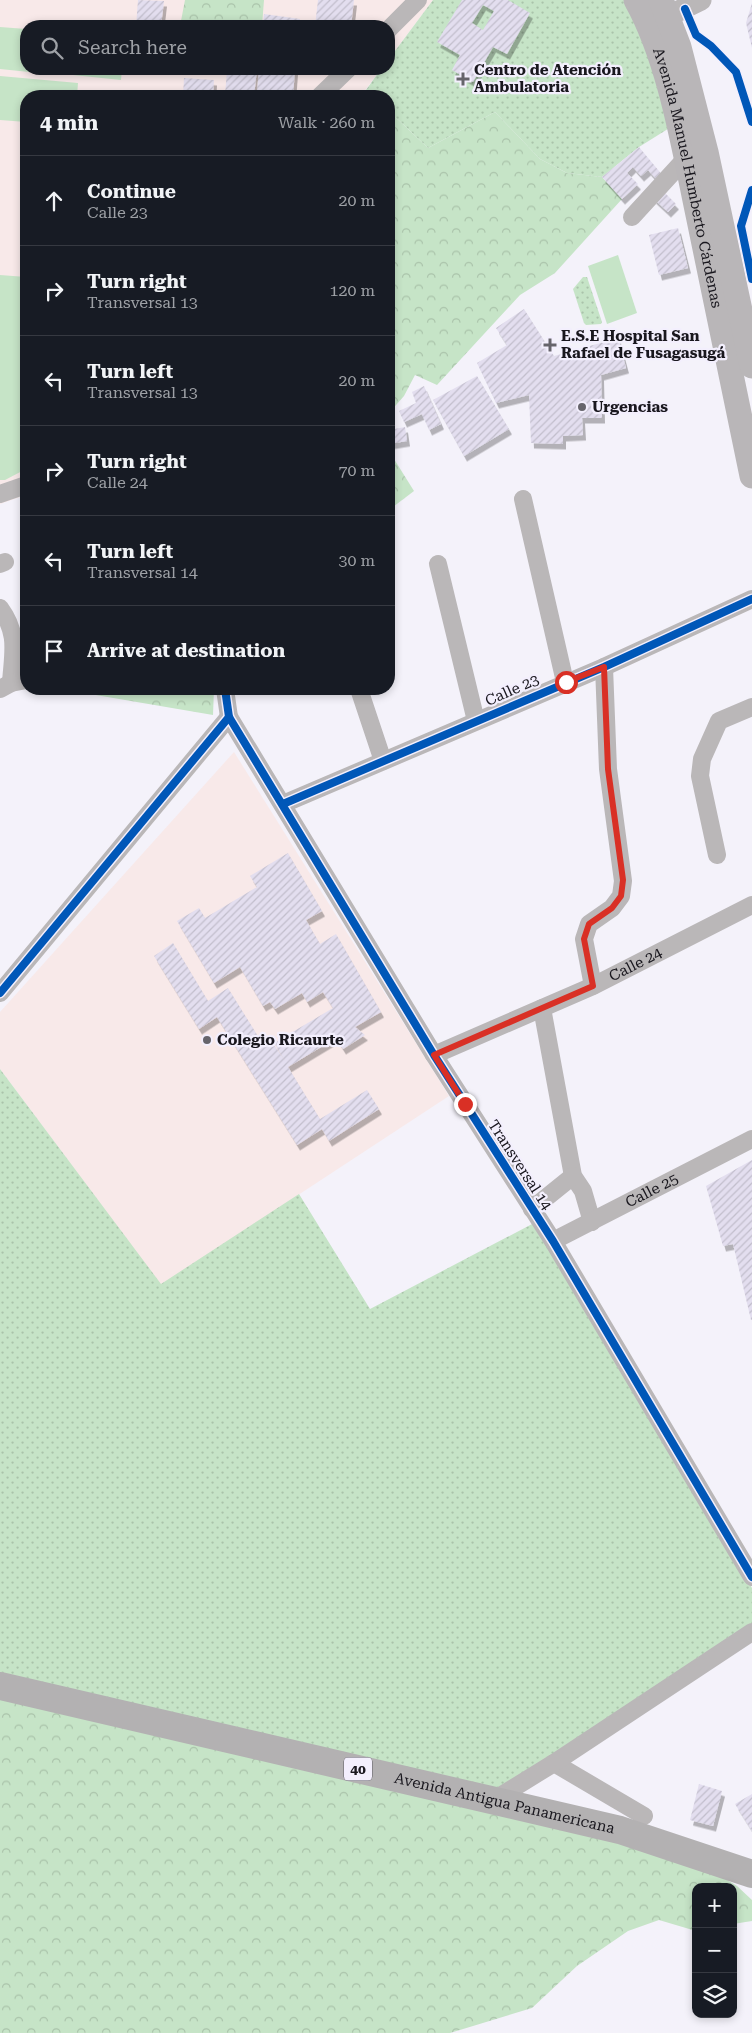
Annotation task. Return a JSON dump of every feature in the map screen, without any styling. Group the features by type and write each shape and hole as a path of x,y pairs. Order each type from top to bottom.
{"main road":[{"name":"Avenida Manuel Humberto Cárdenas","path":"655,8 667,81 696,155 752,366"},
{"name":"Avenida Manuel Humberto Cárdenas","path":"696,155 752,476"},
{"name":"Avenida Antigua Panamericana","path":"0,1686 620,1830 713,1861 749,1881"}],"street":[{"path":"395,23 418,0"},
{"path":"655,8 701,0"},
{"path":"326,90 342,75"},
{"path":"632,217 696,155"},
{"path":"0,494 20,487"},
{"path":"523,499 566,682"},
{"path":"438,564 476,722"},
{"name":"Calle 23","path":"282,804 604,667 752,599"},
{"path":"0,608 9,620 14,637 12,684"},
{"path":"593,986 584,939 589,924 612,908 621,896 623,880 608,769 604,667"},
{"name":"Transversal 14","path":"226,695 229,717 434,1055 553,1241 752,1577"},
{"path":"362,695 383,761"},
{"path":"717,855 700,776 702,759 719,721 752,707"},
{"path":"0,993 229,717"},
{"name":"Calle 24","path":"434,1055 593,986 752,905"},
{"path":"542,1008 573,1176 583,1190 592,1222"},
{"name":"Calle 25","path":"553,1241 752,1139"},
{"path":"532,1209 573,1176"},
{"path":"494,1800 554,1763 752,1632"},
{"path":"554,1763 644,1816"}],"shaded area":[{"path":"0,0 433,0 395,51 395,20 20,20 20,75 377,75 365,90 20,90 20,497 0,504"},
{"name":"Colegio Ricaurte","path":"234,752 449,1096 161,1285 0,1069 0,1012"}],"green space":[{"path":"185,0 264,0 262,20 181,20"},
{"path":"433,0 626,0 634,13 671,127 639,147 602,177 567,173 540,159 495,112 428,148 395,117 395,90 366,90 377,75 395,75 395,51"},
{"path":"0,27 20,29 20,71 0,69"},
{"path":"73,75 121,75 121,80"},
{"path":"0,76 78,83 77,90 20,90 20,122 0,120"},
{"path":"495,112 540,159 567,173 602,177 622,199 555,273 520,295 437,385 415,375 404,396 395,406 395,117 428,148"},
{"path":"618,255 637,313 607,324 588,266"},
{"path":"0,275 20,277 20,472 5,480 0,480"},
{"path":"583,277 587,277 602,322 601,324 586,325 584,323 573,289"},
{"path":"395,461 414,491 395,505"},
{"path":"96,695 214,695 213,715"},
{"path":"0,1069 161,1284 299,1194 370,1309 534,1223 752,1588 752,1624 496,1791 0,1677"},
{"path":"0,1695 618,1840 711,1870 732,1883 692,1883 692,1930 659,1920 628,1931 577,1966 532,2008 450,2033 0,2033"},
{"path":"737,1886 752,1900 752,1921 737,1923"}],"building":[{"path":"138,0 164,1 162,20 136,20"},
{"path":"318,0 354,0 352,20 316,20"},
{"path":"462,0 508,0 530,13 507,54 493,47 473,82 452,70 460,55 437,42","holes":["483,5 494,11 483,30 472,23"]},
{"path":"752,3 752,48 746,23"},
{"path":"264,14 300,19 300,20 264,20"},
{"path":"227,75 256,75 255,90 225,90"},
{"path":"258,75 295,75 293,90 257,90"},
{"path":"184,78 214,80 213,90 183,90"},
{"path":"639,147 664,177 659,182 648,170 641,176 633,167 627,173 638,184 622,199 602,177"},
{"path":"662,190 676,204 668,212 653,198"},
{"path":"678,228 688,268 659,275 649,235"},
{"path":"524,309 554,356 618,338 626,368 601,375 602,418 582,418 583,435 563,436 563,444 531,443 529,395 496,403 477,363 507,345 496,328"},
{"path":"477,376 509,429 464,456 433,400"},
{"path":"424,386 441,424 429,430 422,414 404,422 399,411 416,403 412,392"},
{"path":"405,427 407,441 395,443 395,429"},
{"path":"288,853 322,911 306,920 320,944 336,934 381,1012 355,1027 365,1035 343,1049 336,1038 288,1067 320,1119 367,1090 379,1109 329,1141 322,1129 297,1145 217,1017 199,1029 154,956 173,943 208,1001 228,988 264,1046 272,1042 285,1061 274,1043 333,1008 323,992 307,1002 302,993 275,1009 270,1002 263,1006 240,967 214,983 177,921 199,908 205,918 257,887 250,876"},
{"path":"752,1160 751,1320 733,1244 723,1246 706,1186"},
{"path":"699,1784 722,1791 713,1826 690,1820"},
{"path":"752,1794 752,1831 735,1804"}],"cycle path":[{"path":"685,9 696,35 711,46 736,72 752,122"},
{"path":"752,190 741,226 752,279"},
{"path":"283,804 604,667 752,599"},
{"path":"226,695 229,717 434,1055 553,1241 752,1577"},
{"path":"0,993 229,717"}],"place":[{"name":"Centro de Atención Ambulatoria","path":"463,79"},
{"name":"E.S.E Hospital San Rafael de Fusagasugá","path":"550,345"},
{"name":"Urgencias","path":"582,407"},
{"name":"Colegio Ricaurte","path":"207,1040"}],"route":[{"path":"465,1104 434,1055 593,986 584,939 589,924 612,908 621,896 623,880 608,769 604,667 566,682"}]}
